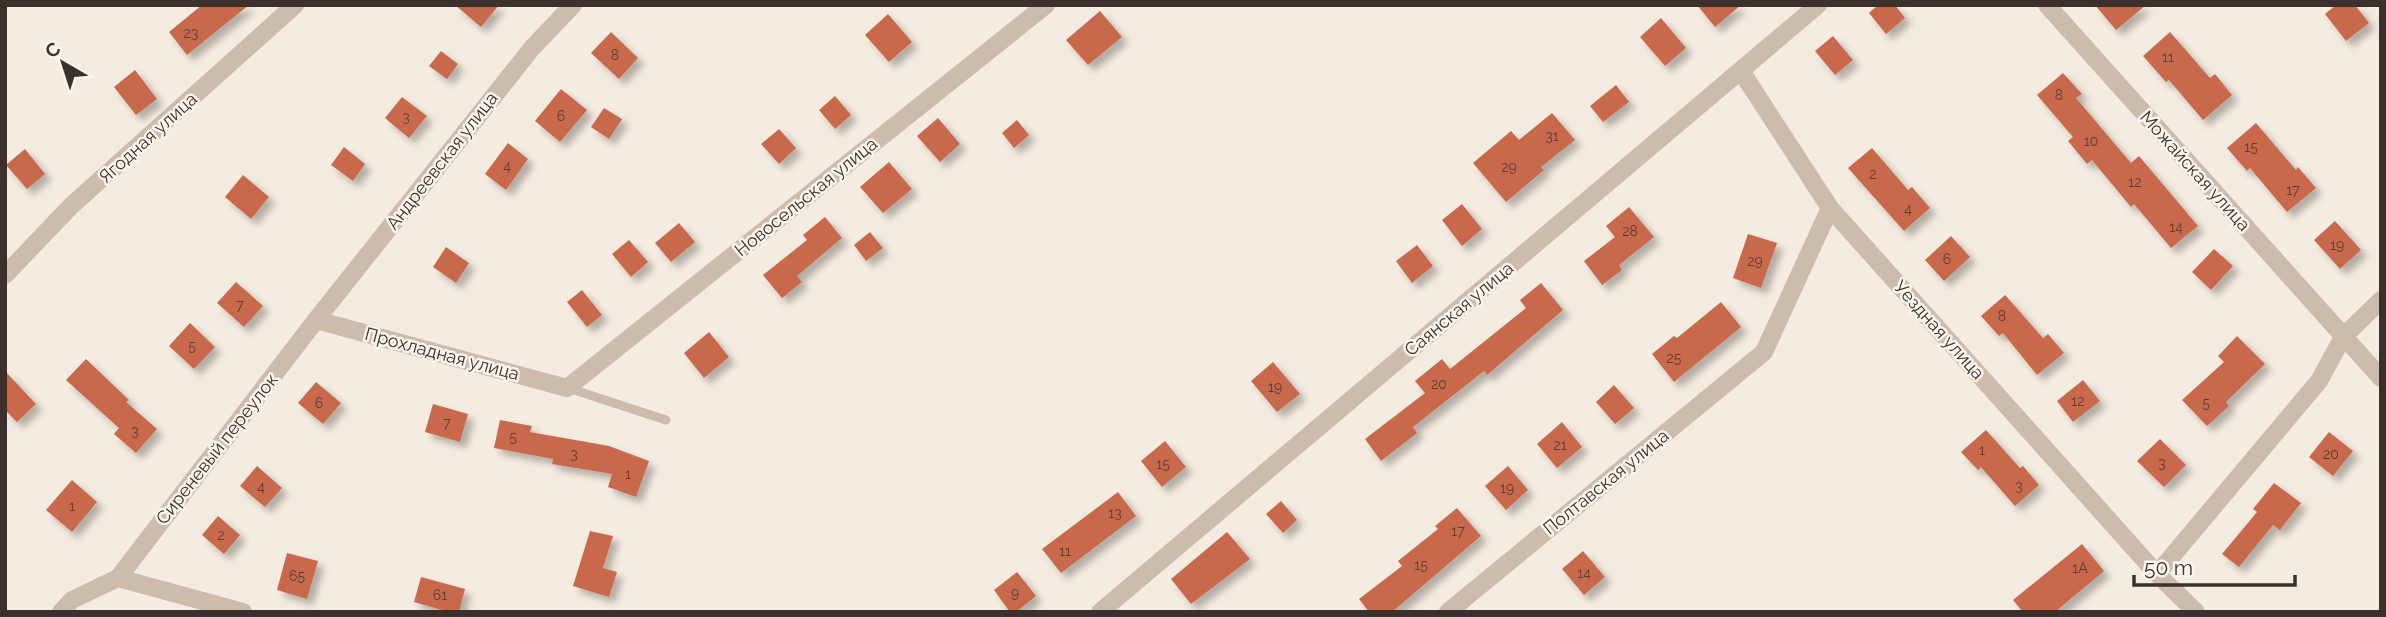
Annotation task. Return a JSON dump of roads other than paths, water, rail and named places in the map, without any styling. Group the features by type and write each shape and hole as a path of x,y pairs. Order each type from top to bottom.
{"street":[{"name":"Ягодная улица","path":"5,275 71,206 295,5"},
{"name":"Андреевская улица","path":"316,320 532,47 573,5"},
{"name":"Новосельская улица","path":"567,388 1046,5"},
{"name":"Саянская улица","path":"1100,612 1818,5"},
{"name":"Можайская улица","path":"2047,5 2381,378"},
{"name":"Уездная улица","path":"1741,71 1830,208 2157,573 2196,612"},
{"name":"Полтавская улица","path":"1448,612 1764,352 1830,208"},
{"path":"2157,573 2319,381 2343,337 2381,300"},
{"name":"Прохладная улица","path":"316,320 567,388"},
{"name":"Сиреневый переулок","path":"118,578 316,320"},
{"path":"61,612 72,600 118,578 243,612"}],"lane":[{"path":"567,388 666,420"}]}
